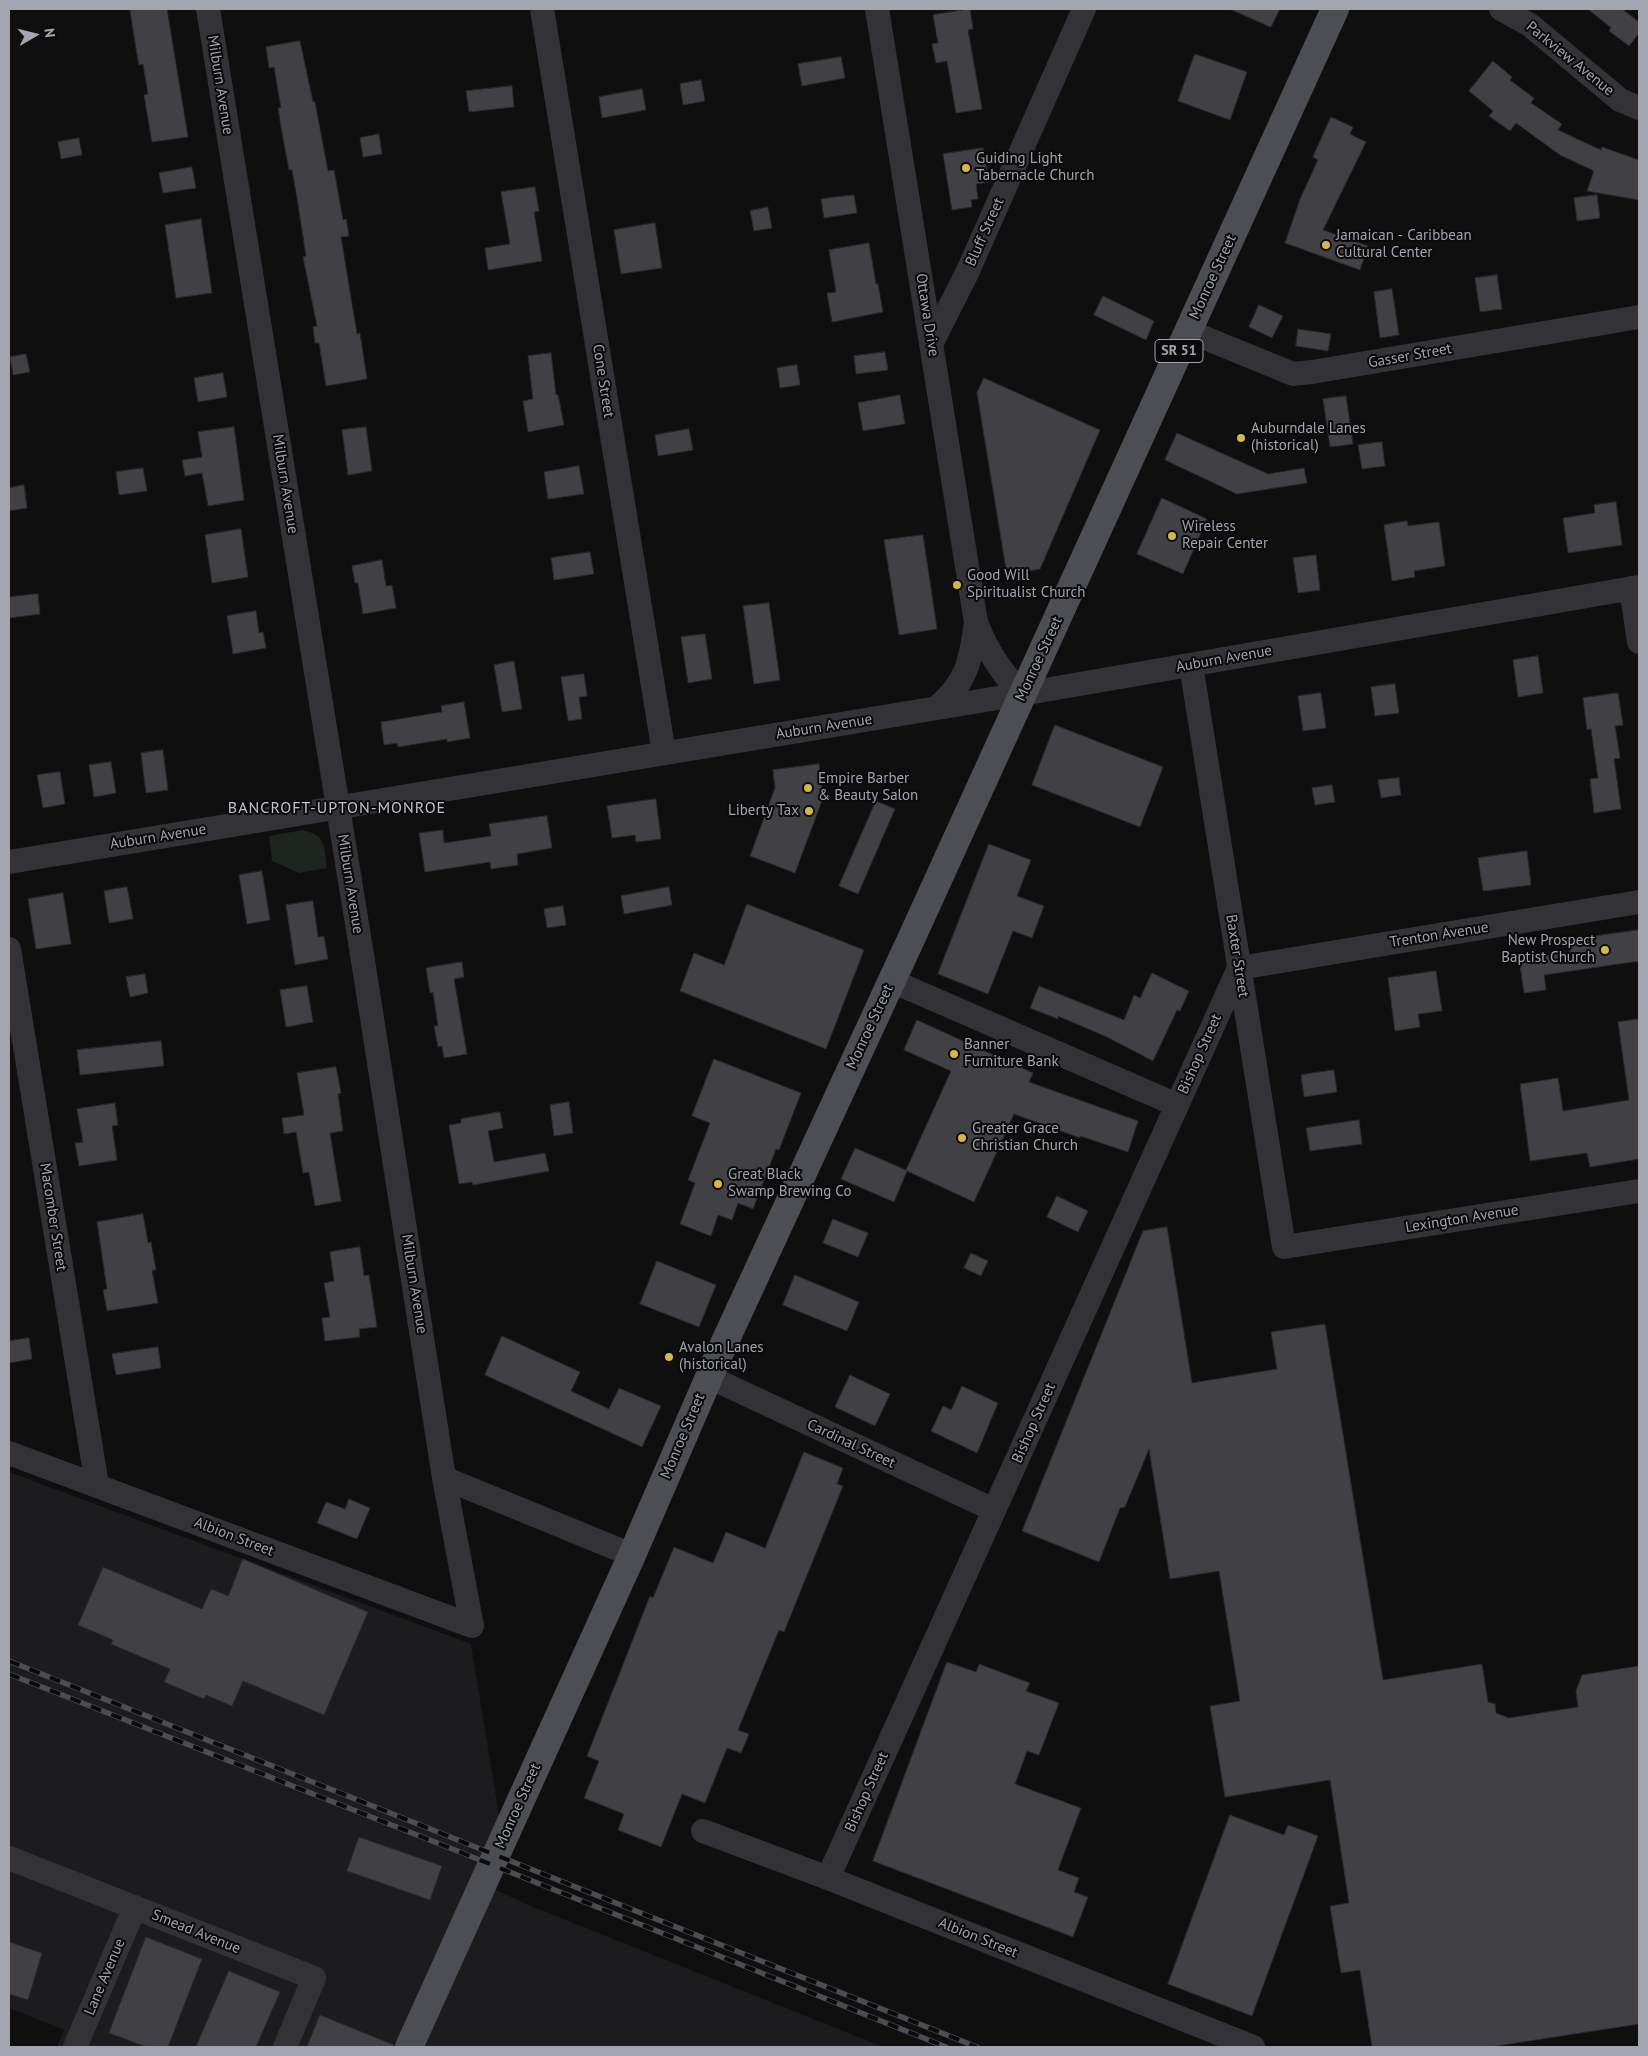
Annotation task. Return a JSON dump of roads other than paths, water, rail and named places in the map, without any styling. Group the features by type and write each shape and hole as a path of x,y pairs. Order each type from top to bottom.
{"main road":[{"name":"Monroe Street","path":"409,2047 632,1555 709,1377 892,981 1335,9"}],"street":[{"name":"Milburn Avenue","path":"208,9 338,808 444,1478 472,1626 458,1621"},
{"name":"Cone Street","path":"542,9 664,753"},
{"name":"Ottawa Drive","path":"877,9 976,622 984,644 995,663 1022,694"},
{"name":"Bluff Street","path":"932,344 967,273 1084,9"},
{"name":"Parkview Avenue","path":"1500,9 1530,25 1620,100 1639,108"},
{"name":"Gasser Street","path":"1188,330 1293,374 1639,317"},
{"name":"Auburn Avenue","path":"9,862 1022,694 1635,588"},
{"path":"1635,588 1639,642"},
{"name":"Ottawa Drive","path":"936,708 951,696 969,663 976,622"},
{"name":"Baxter Street","path":"1190,665 1284,1247"},
{"name":"Trenton Avenue","path":"1239,968 1639,902"},
{"name":"Macomber Street","path":"9,949 97,1486"},
{"name":"Bishop Street","path":"828,1878 1239,968"},
{"path":"892,981 1177,1105"},
{"name":"Lexington Avenue","path":"1284,1247 1639,1191"},
{"name":"Cardinal Street","path":"709,1377 994,1510"},
{"name":"Albion Street","path":"9,1453 458,1621"},
{"path":"444,1478 632,1555"},
{"name":"Albion Street","path":"703,1831 828,1878 1253,2047"},
{"name":"Smead Avenue","path":"9,1858 314,1978 285,2047"},
{"name":"Lane Avenue","path":"75,2047 135,1907"}],"railway":[{"path":"9,1661 977,2047"},
{"path":"9,1674 946,2047"}],"place":[{"name":"Guiding Light Tabernacle Church","path":"966,168"},
{"name":"Jamaican - Caribbean Cultural Center","path":"1326,245"},
{"name":"Auburndale Lanes (historical)","path":"1241,438"},
{"name":"Wireless Repair Center","path":"1172,536"},
{"name":"Good Will Spiritualist Church","path":"957,585"},
{"name":"Empire Barber & Beauty Salon","path":"808,788"},
{"name":"Liberty Tax","path":"809,811"},
{"name":"New Prospect Baptist Church","path":"1605,950"},
{"name":"Banner Furniture Bank","path":"954,1054"},
{"name":"Greater Grace Christian Church","path":"962,1138"},
{"name":"Great Black Swamp Brewing Co","path":"718,1184"},
{"name":"Avalon Lanes (historical)","path":"669,1357"}],"district":[{"name":"BANCROFT-UPTON-MONROE","path":"337,808"}]}
